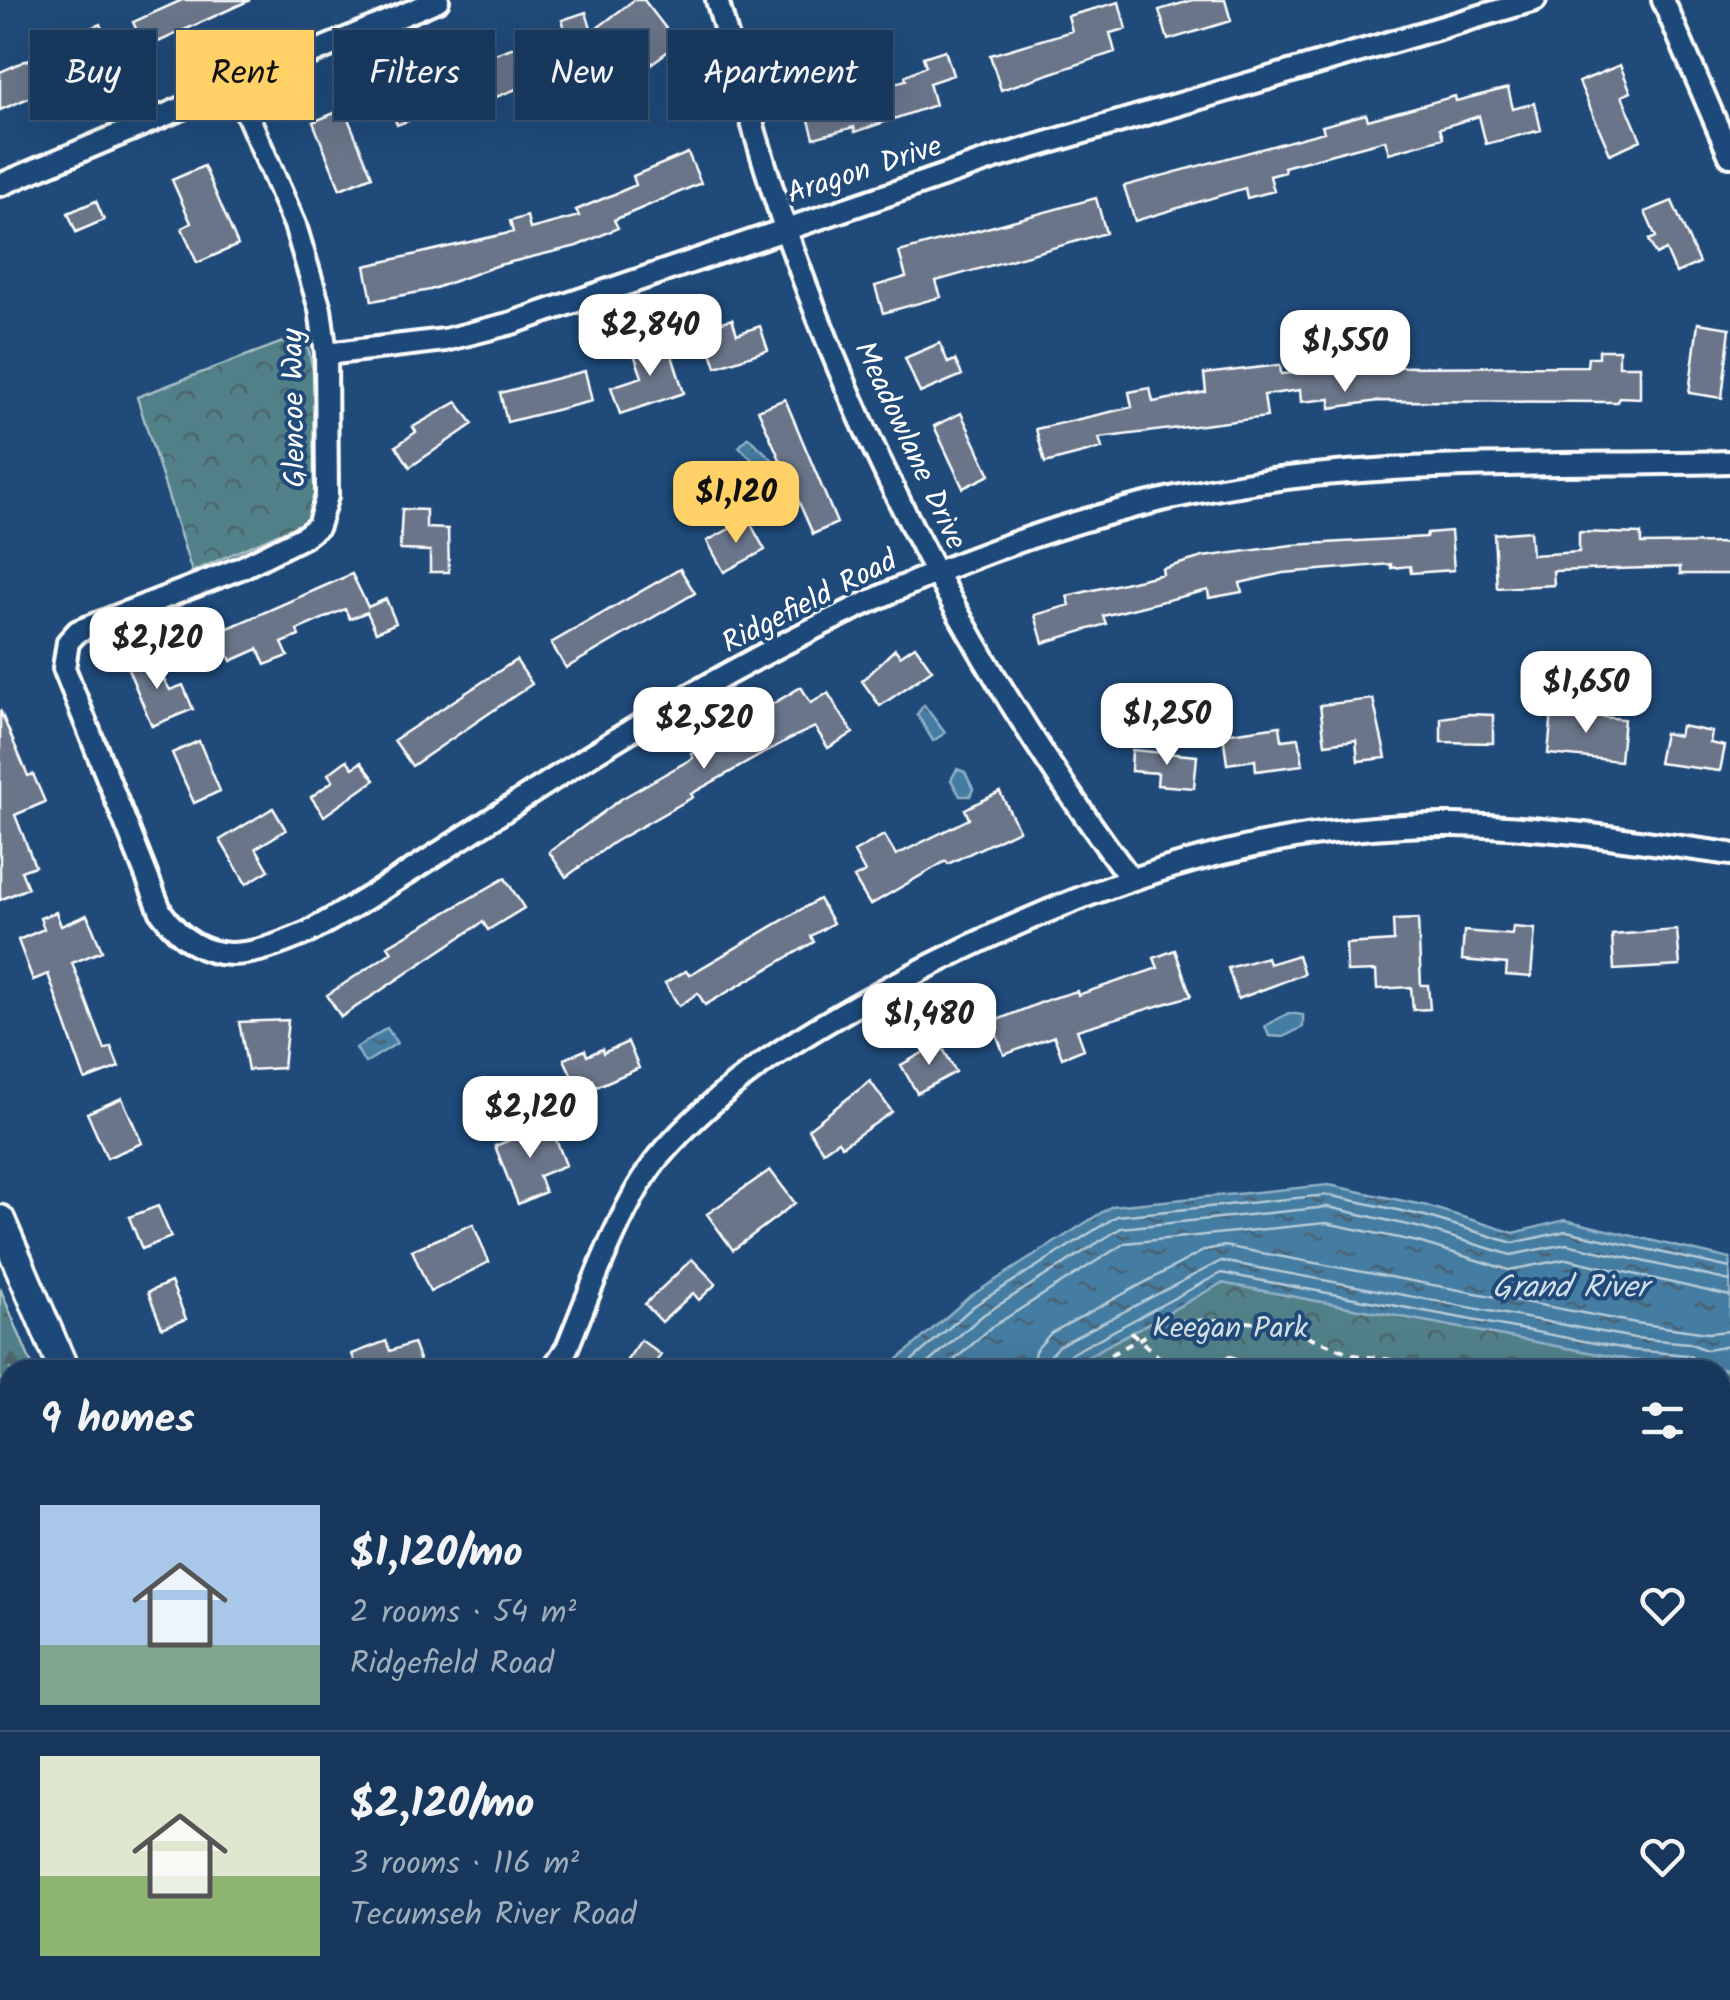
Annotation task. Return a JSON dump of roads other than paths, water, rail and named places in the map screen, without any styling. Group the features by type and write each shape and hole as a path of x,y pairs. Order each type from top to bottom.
{"main road":[{"path":"0,1220 60,1360"}],"street":[{"path":"314,53 438,0"},
{"name":"Meadowlane Drive","path":"717,0 785,227 861,414 936,572 1048,766 1130,878"},
{"name":"Aragon Drive","path":"326,354 444,340 512,322 992,159 1536,0"},
{"path":"1662,0 1730,156"},
{"path":"0,185 176,111"},
{"name":"Glencoe Way","path":"68,642 92,625 240,568 318,526 327,496 326,354 305,254 249,120"},
{"name":"Ridgefield Road","path":"68,642 64,668 162,912 174,930 192,941 216,954 242,956 309,932 695,692 861,604 936,572 1087,519 1218,488 1431,470 1730,462"},
{"path":"559,1360 637,1191 656,1160 726,1090 818,1026 944,958 1074,898 1130,878 1281,840 1398,826 1566,831 1730,854"}],"water":[{"path":"748,437 773,460 763,470 739,447"},
{"path":"924,705 945,733 933,741 917,714"},
{"path":"957,769 965,772 973,789 970,796 960,796 951,780"},
{"path":"1289,1013 1303,1015 1303,1027 1283,1037 1269,1036 1265,1026"},
{"path":"387,1028 397,1043 365,1063 356,1048"},
{"name":"Grand River","path":"1329,1185 1427,1206 1514,1233 1565,1220 1730,1259 1730,1360 1631,1360 1222,1283 1080,1360 897,1360 969,1297 1112,1206"}],"park label":[{"name":"Keegan Park","path":"1230,1327"}]}
